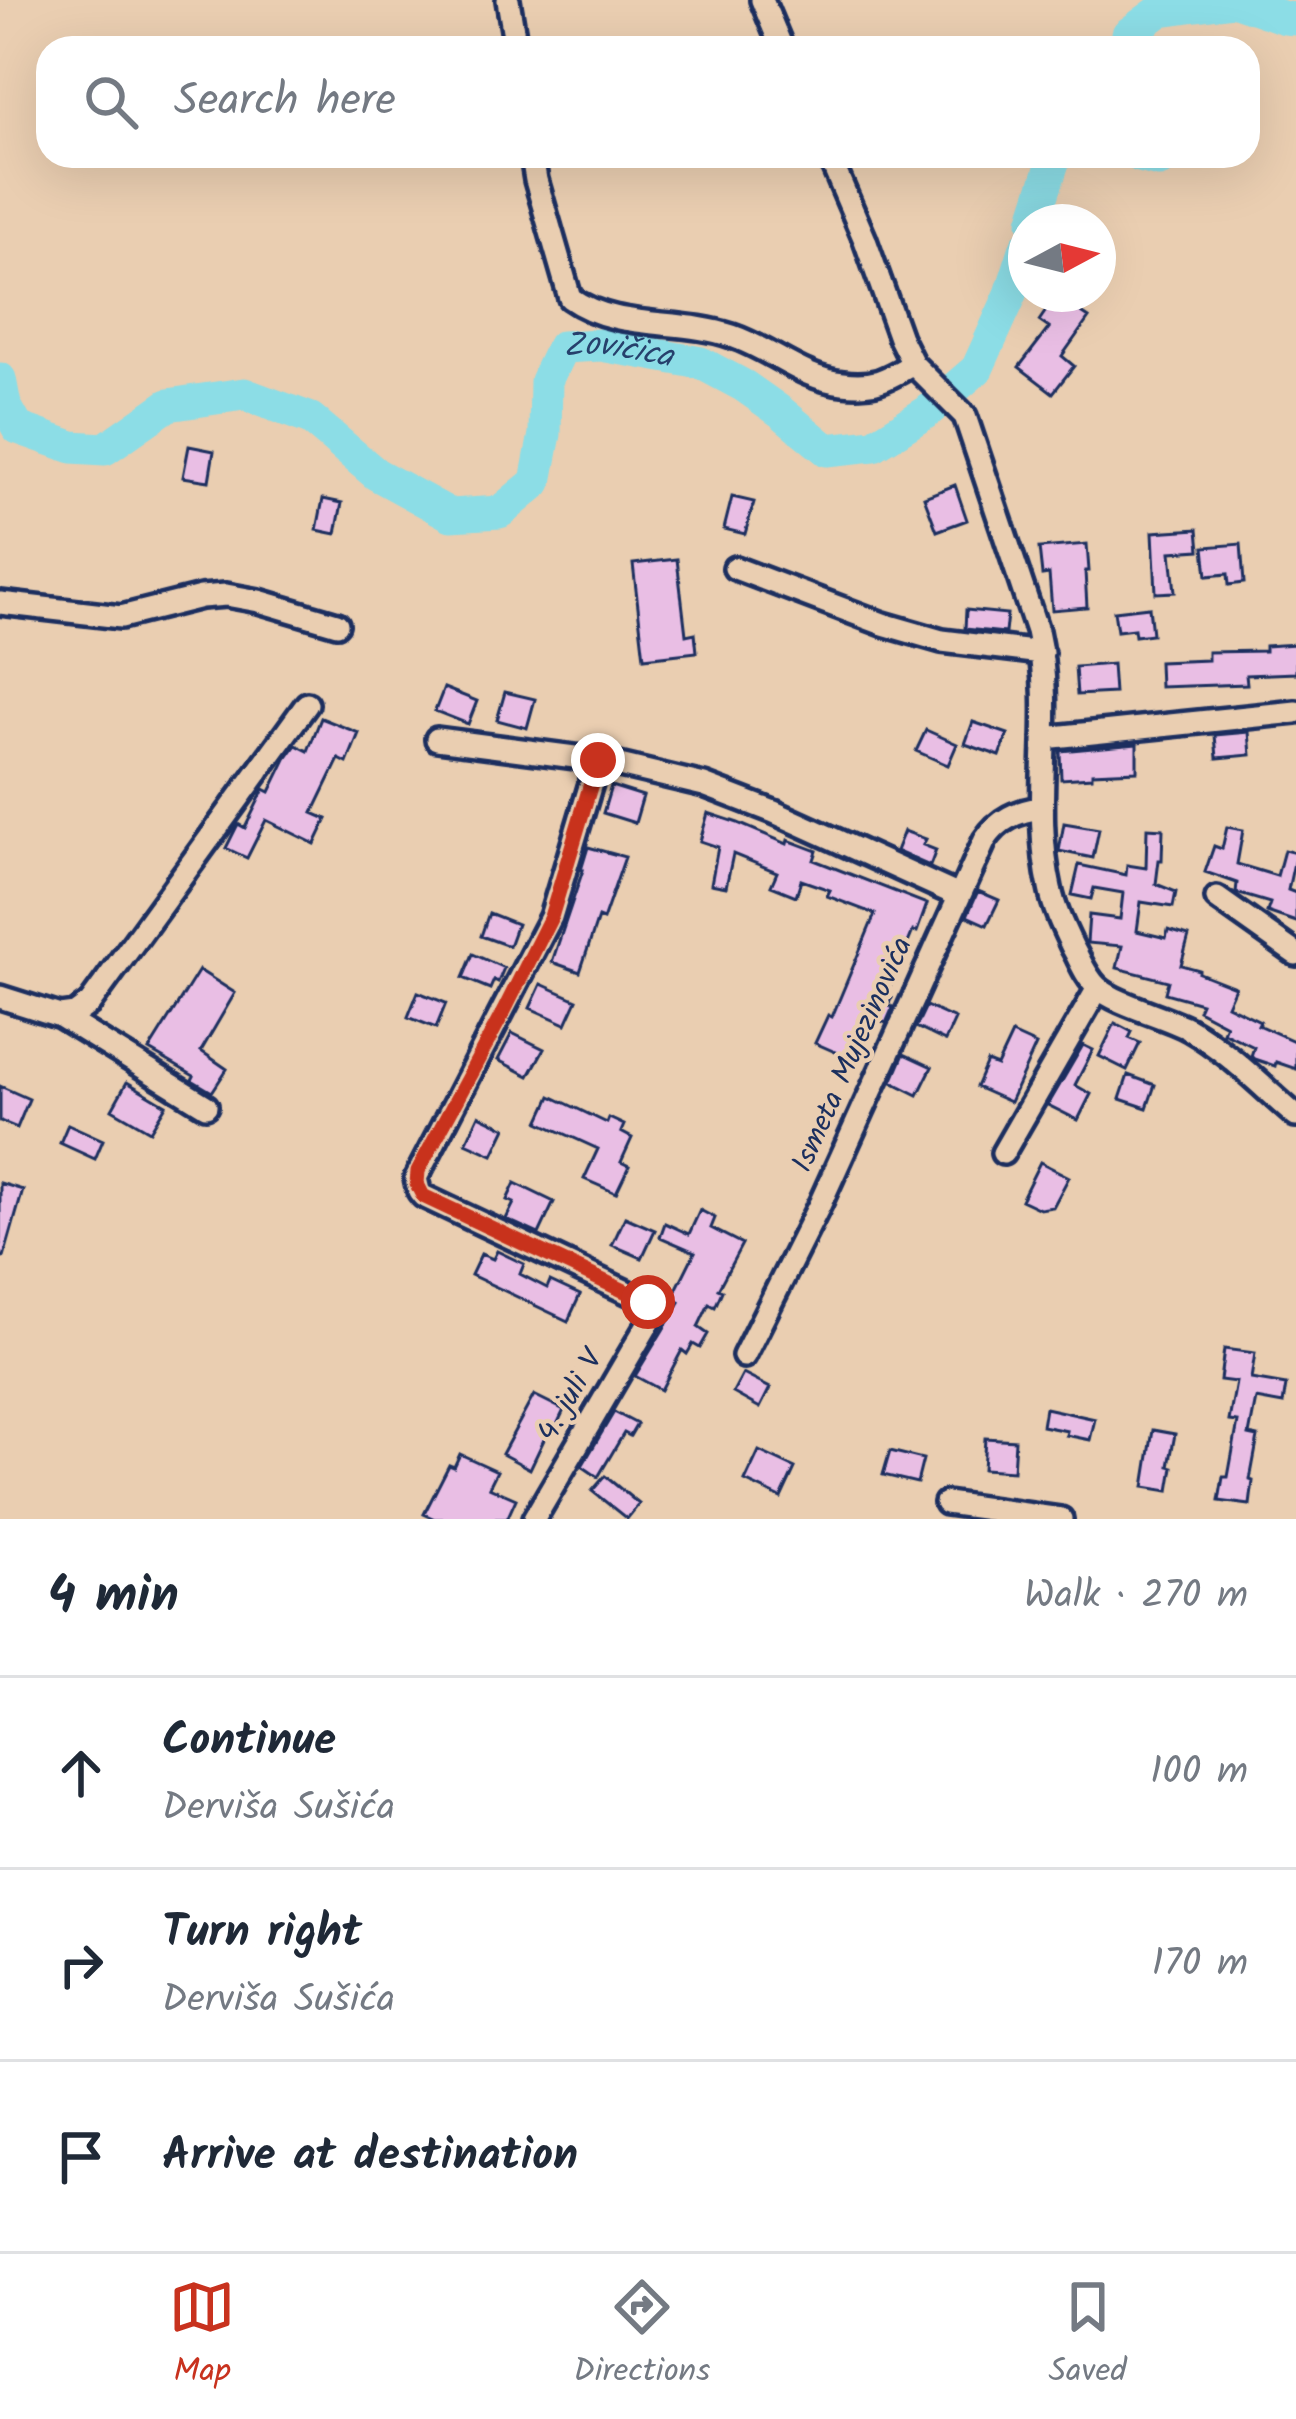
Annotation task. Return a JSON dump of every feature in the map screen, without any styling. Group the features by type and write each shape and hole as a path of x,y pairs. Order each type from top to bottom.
{"street":[{"path":"508,0 513,36"},
{"path":"762,0 777,36"},
{"path":"534,168 570,298 582,307 620,318 728,334 815,378 846,384 880,383 921,371"},
{"path":"834,168 900,338 921,371 965,416 1042,653 1045,860 1061,923 1098,988 1187,1028 1296,1116"},
{"path":"735,568 942,641 1042,653"},
{"path":"0,603 121,617 226,595 337,624"},
{"path":"60,1016 75,1014 90,1003 308,704"},
{"path":"1044,738 1296,712"},
{"path":"437,740 598,760 704,785 958,895"},
{"name":"4. juli V","path":"534,1519 652,1317 648,1302 423,1196 418,1171 551,917 598,760"},
{"name":"Ismeta Mujezinovića","path":"744,1356 820,1204 958,895 994,826 1005,818 1042,808"},
{"path":"1217,898 1296,954"},
{"path":"1003,1153 1098,988"},
{"path":"0,997 60,1016 206,1106"},
{"path":"946,1503 1061,1519"}],"building":[{"path":"1045,312 1080,312 1089,318 1062,356 1074,366 1053,393 1019,367 1049,328 1039,321"},
{"path":"189,446 214,451 209,481 183,477"},
{"path":"955,485 967,520 937,531 924,497"},
{"path":"732,497 754,502 745,534 724,529"},
{"path":"323,499 342,503 336,534 317,530"},
{"path":"1198,529 1200,550 1171,552 1175,592 1156,593 1153,532"},
{"path":"1087,544 1087,607 1052,610 1049,574 1042,575 1039,548"},
{"path":"1241,544 1244,583 1229,585 1228,574 1207,576 1204,547"},
{"path":"677,559 686,635 695,633 697,652 644,658 633,564"},
{"path":"1149,607 1152,634 1117,631 1114,611"},
{"path":"966,610 1007,614 1005,633 965,629"},
{"path":"1296,644 1296,673 1246,675 1247,684 1160,687 1159,662 1208,660 1208,652 1265,651 1265,646"},
{"path":"1112,664 1114,693 1077,695 1075,667"},
{"path":"444,688 477,701 468,724 435,711"},
{"path":"505,692 535,699 527,728 497,720"},
{"path":"321,718 359,733 347,763 339,759 313,813 327,819 315,844 266,820 247,858 226,848 238,824 245,828 264,789 270,792 296,745 308,751"},
{"path":"973,722 1008,734 1000,756 965,744"},
{"path":"926,730 957,744 948,765 916,751"},
{"path":"1249,732 1251,755 1217,758 1215,735"},
{"path":"1137,744 1137,771 1061,779 1060,751"},
{"path":"611,786 643,796 635,823 603,813"},
{"path":"708,813 817,851 814,860 927,904 887,994 892,997 888,1005 893,1007 886,1023 868,1015 849,1058 815,1043 828,1015 832,1017 875,914 827,896 830,890 801,880 796,896 771,886 777,872 733,854 726,887 711,884 718,847 700,841"},
{"path":"1064,823 1099,829 1093,858 1059,851"},
{"path":"1227,827 1243,830 1237,864 1277,876 1284,850 1296,853 1288,890 1296,893 1296,922 1267,912 1270,903 1236,893 1237,883 1205,872 1214,846 1222,849"},
{"path":"1147,828 1163,829 1156,884 1176,892 1173,907 1141,902 1137,931 1166,938 1168,930 1189,936 1181,965 1235,987 1227,1005 1296,1042 1296,1069 1254,1059 1254,1047 1223,1032 1226,1025 1198,1010 1201,1003 1165,993 1168,981 1117,968 1122,946 1087,943 1089,915 1120,919 1123,893 1094,888 1091,899 1072,895 1079,865 1126,875 1127,865 1146,868"},
{"path":"904,831 926,839 923,845 936,850 930,866 896,851"},
{"path":"588,847 625,857 580,972 552,962"},
{"path":"978,891 999,900 987,925 967,916"},
{"path":"489,913 517,924 509,946 481,936"},
{"path":"473,954 504,968 490,989 463,978"},
{"path":"199,970 235,993 201,1051 227,1069 212,1092 149,1050"},
{"path":"541,984 577,1000 566,1024 530,1008"},
{"path":"418,992 446,1003 436,1028 408,1017"},
{"path":"926,1006 955,1019 945,1041 916,1027"},
{"path":"1115,1023 1140,1043 1127,1070 1099,1056"},
{"path":"512,1033 544,1049 529,1076 498,1060"},
{"path":"1012,1034 1036,1045 1010,1102 976,1087 987,1062 997,1066"},
{"path":"1083,1045 1093,1050 1075,1085 1091,1094 1078,1120 1048,1105"},
{"path":"904,1054 932,1067 918,1095 892,1082"},
{"path":"1128,1075 1155,1085 1147,1108 1120,1099"},
{"path":"127,1082 166,1105 150,1131 112,1109"},
{"path":"0,1086 29,1099 17,1128 0,1121"},
{"path":"551,1096 607,1123 609,1118 624,1125 621,1132 632,1138 621,1162 629,1166 616,1193 584,1179 598,1149 539,1122"},
{"path":"479,1115 506,1128 493,1155 466,1143"},
{"path":"68,1124 103,1140 95,1159 60,1143"},
{"path":"1040,1162 1069,1177 1053,1207 1040,1209 1021,1200"},
{"path":"0,1183 23,1190 4,1257 0,1256"},
{"path":"515,1183 554,1202 539,1234 506,1219 514,1203 507,1200"},
{"path":"700,1210 715,1218 711,1228 742,1244 718,1289 722,1291 715,1307 709,1304 698,1327 708,1334 700,1348 693,1344 687,1354 682,1350 661,1390 635,1376 680,1302 672,1298 695,1252 660,1237 665,1223 689,1234"},
{"path":"625,1217 655,1230 642,1258 612,1245"},
{"path":"497,1251 524,1264 520,1274 547,1288 550,1281 580,1295 568,1321 471,1275 481,1254 493,1259"},
{"path":"1224,1349 1255,1353 1251,1379 1286,1385 1283,1404 1256,1399 1249,1435 1258,1437 1250,1505 1219,1501 1238,1422 1229,1421 1236,1382 1220,1380"},
{"path":"743,1374 770,1388 760,1408 733,1393"},
{"path":"534,1395 564,1410 555,1429 550,1427 530,1469 502,1454"},
{"path":"1045,1408 1095,1419 1090,1440 1042,1426"},
{"path":"614,1412 637,1424 630,1436 624,1433 598,1477 582,1466"},
{"path":"1153,1430 1175,1434 1169,1491 1144,1487"},
{"path":"985,1438 1015,1440 1013,1471 983,1469"},
{"path":"759,1451 795,1468 781,1498 745,1481"},
{"path":"890,1451 923,1459 917,1483 883,1475"},
{"path":"460,1454 497,1471 489,1487 516,1499 507,1519 435,1519 424,1514 449,1465 454,1467"},
{"path":"605,1476 639,1504 627,1519 592,1491"}],"waterway":[{"name":"Zovičica","path":"1129,36 1161,10 1233,0 1296,19"},
{"name":"Zovičica","path":"1040,204 1051,168"},
{"name":"Zovičica","path":"0,379 5,405 18,428 72,447 105,449 168,405 244,394 311,419 376,474 451,515 500,512 536,482 545,434 546,381 562,347 601,345 701,363 744,386 827,450 874,445 927,412 977,369 1008,301"}],"route":[{"path":"598,760 551,917 416,1178 423,1196 648,1302"}]}
